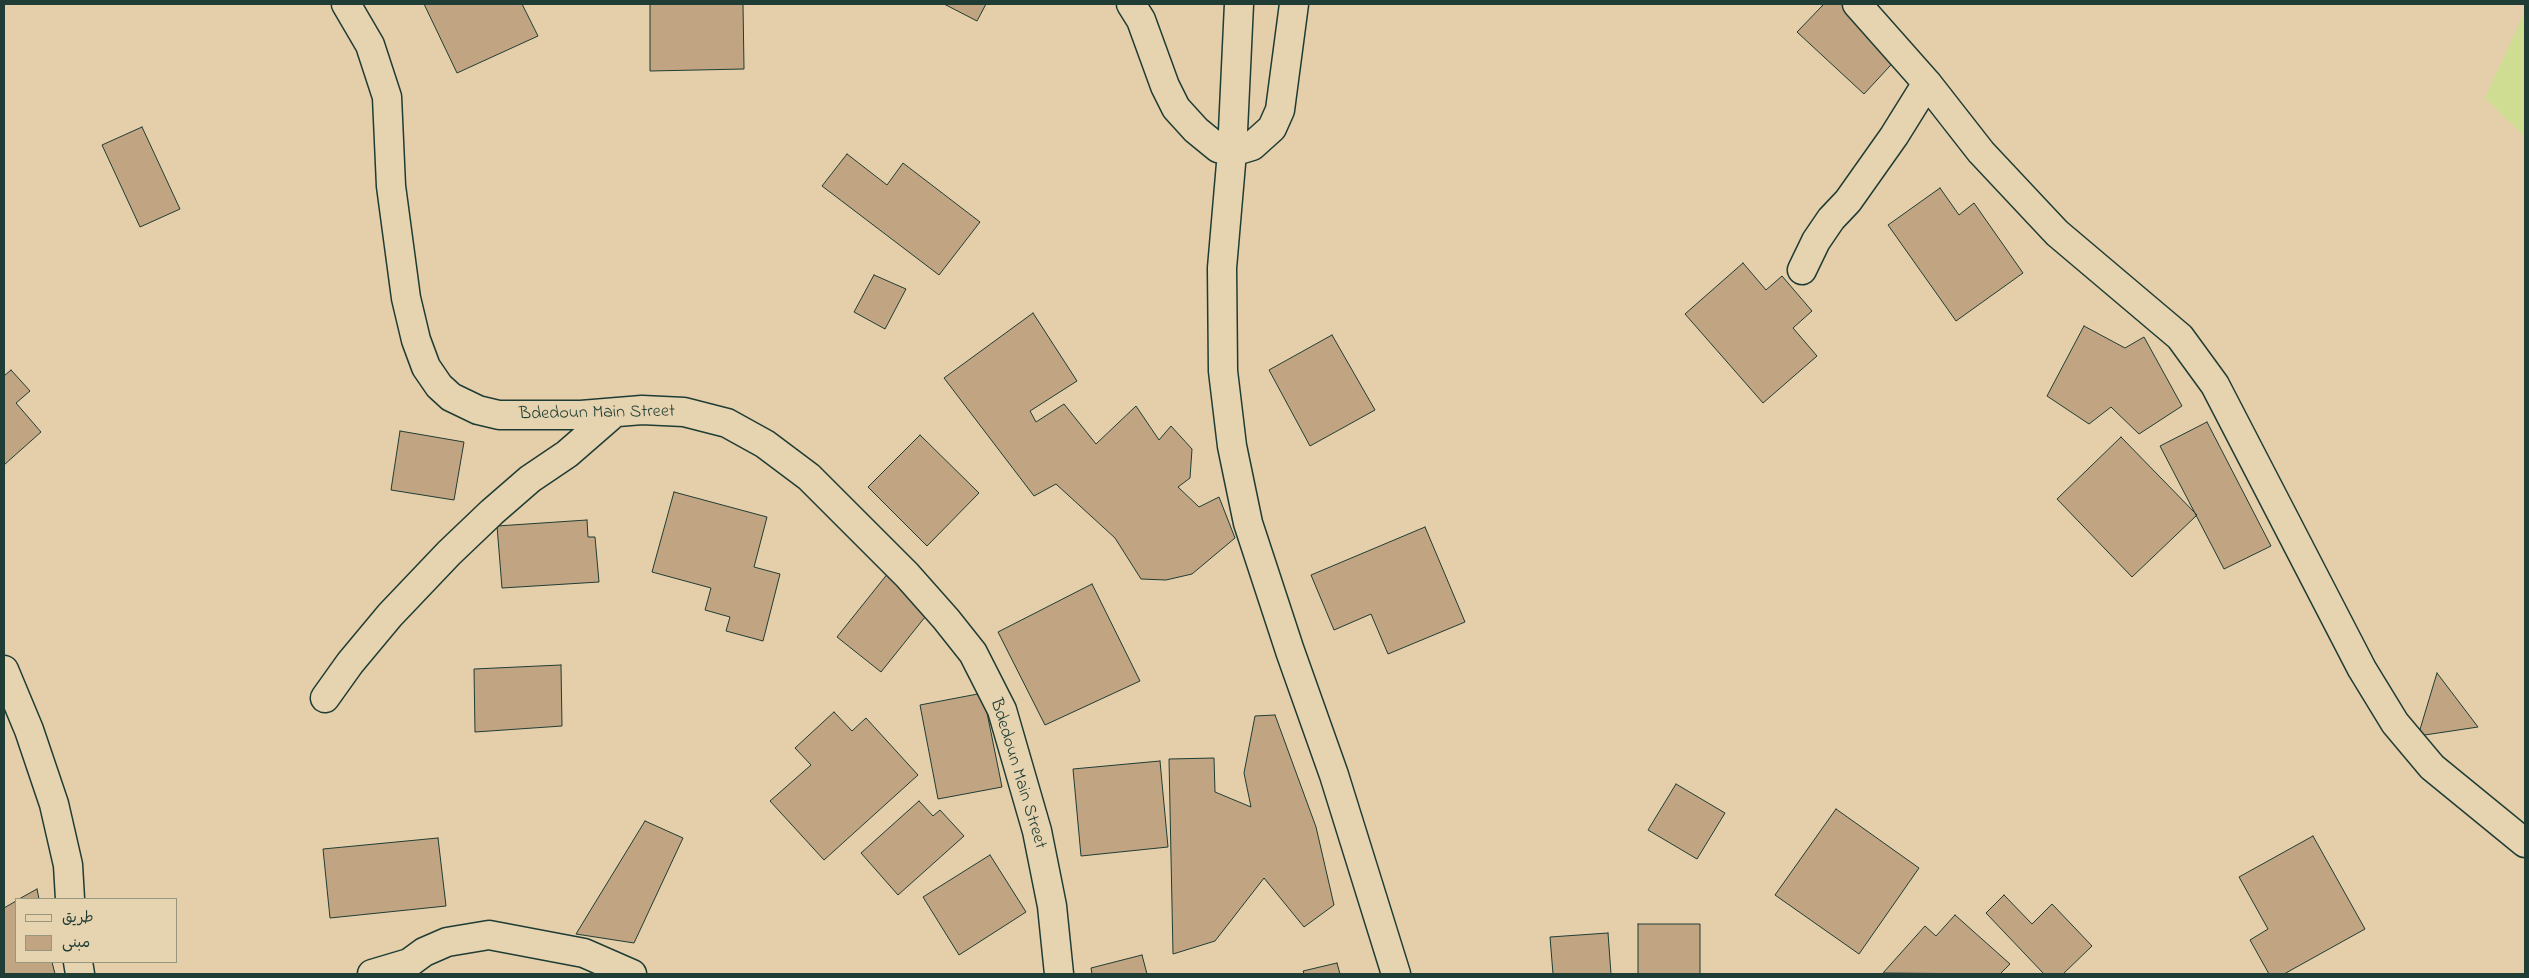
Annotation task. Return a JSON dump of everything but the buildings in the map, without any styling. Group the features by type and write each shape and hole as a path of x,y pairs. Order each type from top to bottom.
{"street":[{"name":"Bdedoun Main Street","path":"346,4 370,45 387,96 391,186 406,298 416,340 426,367 435,380 451,397 478,410 499,415 613,414 642,410 684,412 727,423 765,444 809,477 907,576 973,653 1002,710 1037,832 1052,906 1058,974"},
{"path":"1131,4 1141,20 1165,86 1176,108 1196,130 1218,148 1232,152 1252,146 1272,128 1280,110 1294,4"},
{"path":"1239,4 1232,152 1222,268 1223,371 1232,446 1248,523 1290,651 1334,775 1396,974"},
{"path":"1857,4 1927,83 1981,152 2057,233 2180,337 2215,385 2362,669 2396,723 2432,767 2525,843"},
{"path":"1802,270 1821,234 1886,149 1927,83"},
{"path":"325,698 350,663 390,615 449,553 530,479 568,454 613,414"},
{"path":"4,670 29,730 54,804 68,865 70,898"},
{"path":"372,974 409,963 424,952 447,942 489,935 584,953 632,974"}],"green space":[{"path":"2525,11 2525,137 2485,98"}]}
